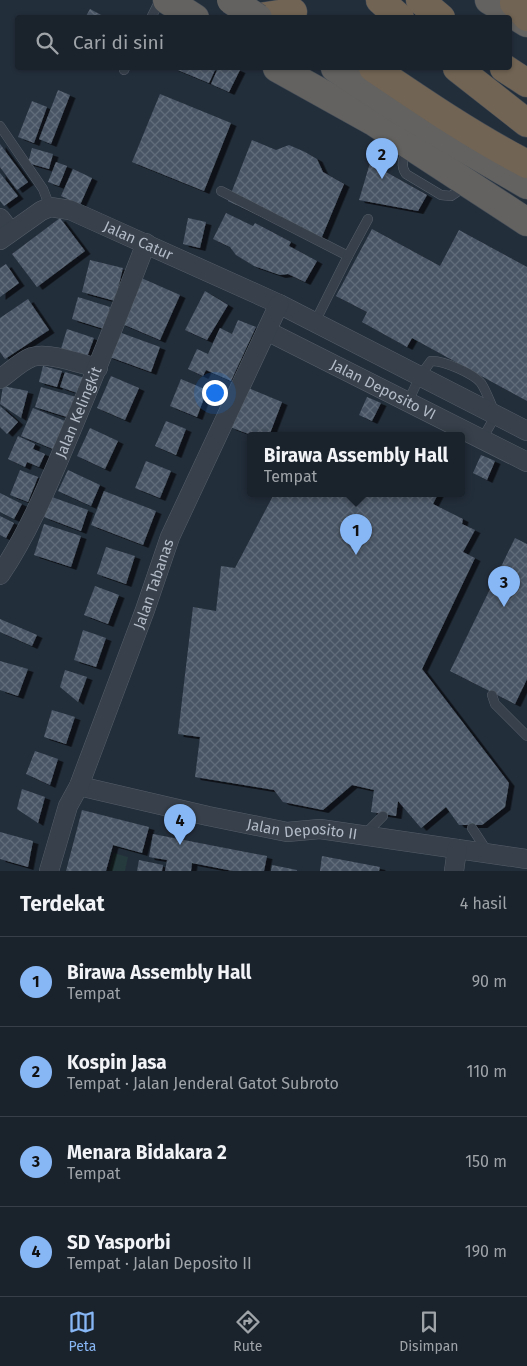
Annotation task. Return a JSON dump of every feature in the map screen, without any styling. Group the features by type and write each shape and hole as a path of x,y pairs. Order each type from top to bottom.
{"highway":[{"path":"167,0 190,15"},
{"path":"231,0 254,15"},
{"path":"380,0 397,15"},
{"path":"420,0 438,15"},
{"path":"267,15 291,10"},
{"path":"281,70 374,122 527,222"},
{"path":"338,70 402,112 527,184"},
{"path":"376,70 503,152 527,164"},
{"path":"460,70 527,122"},
{"path":"507,70 527,84"}],"street":[{"path":"4,230 50,207"},
{"name":"Jalan Catur","path":"50,207 70,210 279,304"},
{"name":"Jalan Kelingkit","path":"0,575 14,555 34,516 98,368 146,243"},
{"name":"Jalan Deposito VI","path":"279,304 527,431"},
{"name":"Jalan Tabanas","path":"49,871 68,806 79,786 170,538 279,304"},
{"name":"Jalan Deposito VI","path":"267,331 527,462"},
{"path":"0,379 24,361 33,357 52,357 98,368"},
{"name":"Jalan Deposito II","path":"79,786 208,816 288,832 320,829 527,859"},
{"path":"454,871 457,849"}],"lane":[{"path":"152,15 160,0"},
{"path":"0,126 43,189 50,207"},
{"path":"221,191 348,256"},
{"path":"315,322 368,219"},
{"path":"408,402 420,376"},
{"path":"482,439 496,415"},
{"path":"492,694 495,704 527,736"},
{"path":"364,835 382,816"},
{"path":"472,828 488,854"}],"green space":[{"path":"114,853 128,857 125,871 109,871"}],"building":[{"path":"90,9 101,15 87,15"},
{"path":"178,70 215,70 209,83"},
{"path":"217,70 240,70 229,92 211,84"},
{"path":"58,90 70,95 51,144 39,139"},
{"path":"160,94 231,123 204,191 132,162"},
{"path":"32,101 47,107 34,143 18,137"},
{"path":"252,140 276,150 289,145 305,152 317,159 323,172 344,184 319,244 228,201"},
{"path":"0,144 28,182 17,190 0,167"},
{"path":"32,148 53,154 49,169 28,163"},
{"path":"56,162 67,166 59,186 48,182"},
{"path":"370,163 427,195 418,211 359,200"},
{"path":"73,169 92,178 80,205 61,196"},
{"path":"0,173 18,196 4,206 0,201"},
{"path":"226,213 253,226 255,223 291,242 289,246 317,261 305,282 288,274 280,275 254,266 236,255 230,247 213,239"},
{"path":"60,218 85,251 37,287 12,254"},
{"path":"188,218 206,222 200,248 183,244"},
{"path":"372,229 440,266 459,230 527,267 527,401 412,338 407,347 362,322 367,312 336,296"},
{"path":"90,260 123,268 115,301 82,292"},
{"path":"6,264 19,283 0,297 0,268"},
{"path":"139,277 180,295 160,340 120,323"},
{"path":"205,291 228,305 207,340 185,330"},
{"path":"78,297 110,307 104,329 72,319"},
{"path":"28,299 49,330 5,359 0,352 0,318"},
{"path":"238,320 256,327 231,381 206,370 203,376 188,369 197,349 208,354 220,328 232,334"},
{"path":"67,329 94,338 86,360 60,352"},
{"path":"116,331 160,347 151,372 107,356"},
{"path":"43,366 62,371 57,387 39,382"},
{"path":"65,372 85,378 80,394 60,387"},
{"path":"111,376 139,388 125,420 97,408"},
{"path":"181,379 207,390 197,417 170,406"},
{"path":"3,386 28,391 21,418 0,404"},
{"path":"41,387 76,397 70,418 35,407"},
{"path":"246,387 282,402 271,432 247,433 230,427"},
{"path":"367,397 381,403 372,421 359,415"},
{"path":"0,406 18,422 7,434 0,427"},
{"path":"33,408 65,421 53,449 21,436"},
{"path":"166,421 186,429 176,455 155,446"},
{"path":"90,428 118,441 105,469 77,456"},
{"path":"18,436 35,444 33,449 45,454 39,467 27,462 25,467 8,459"},
{"path":"481,455 495,461 487,480 473,473"},
{"path":"146,461 171,471 160,498 135,488"},
{"path":"20,470 38,477 28,502 10,495"},
{"path":"68,470 100,485 91,506 58,491"},
{"path":"104,491 156,511 143,545 91,525"},
{"path":"0,493 22,504 14,519 0,512"},
{"path":"52,497 88,510 81,531 44,517"},
{"path":"272,497 436,497 433,504 463,519 462,524 475,530 463,552 475,558 422,669 509,783 505,807 482,825 459,825 446,807 421,828 398,801 396,816 371,812 374,790 352,785 323,810 283,802 274,790 195,777 200,737 178,734 193,607 216,611 221,566 235,568"},
{"path":"0,516 14,523 6,538 0,535"},
{"path":"44,524 81,536 71,567 34,555"},
{"path":"515,538 527,544 527,679 515,704 450,671"},
{"path":"106,547 135,556 126,584 97,574"},
{"path":"95,586 119,595 108,624 84,615"},
{"path":"0,619 37,635 32,646 0,632"},
{"path":"83,630 106,638 96,667 74,660"},
{"path":"0,661 28,669 18,696 0,690"},
{"path":"65,670 87,677 78,702 60,687"},
{"path":"52,710 75,717 66,744 44,737"},
{"path":"35,751 58,759 50,785 26,774"},
{"path":"22,789 45,797 38,823 17,809"},
{"path":"82,810 149,827 142,853 113,845 106,871 66,871"},
{"path":"0,832 33,841 28,867 0,859"},
{"path":"153,834 267,856 264,871 233,871 192,863 191,871 165,871 167,860 149,857"},
{"path":"322,856 380,867 379,871 320,871"},
{"path":"139,860 163,865 162,871 137,871"},
{"path":"272,865 297,870 297,871 271,871"}],"place":[{"name":"Kospin Jasa","path":"382,179"},
{"name":"Birawa Assembly Hall","path":"356,555"},
{"name":"Menara Bidakara 2","path":"504,607"},
{"name":"SD Yasporbi","path":"180,845"}]}
